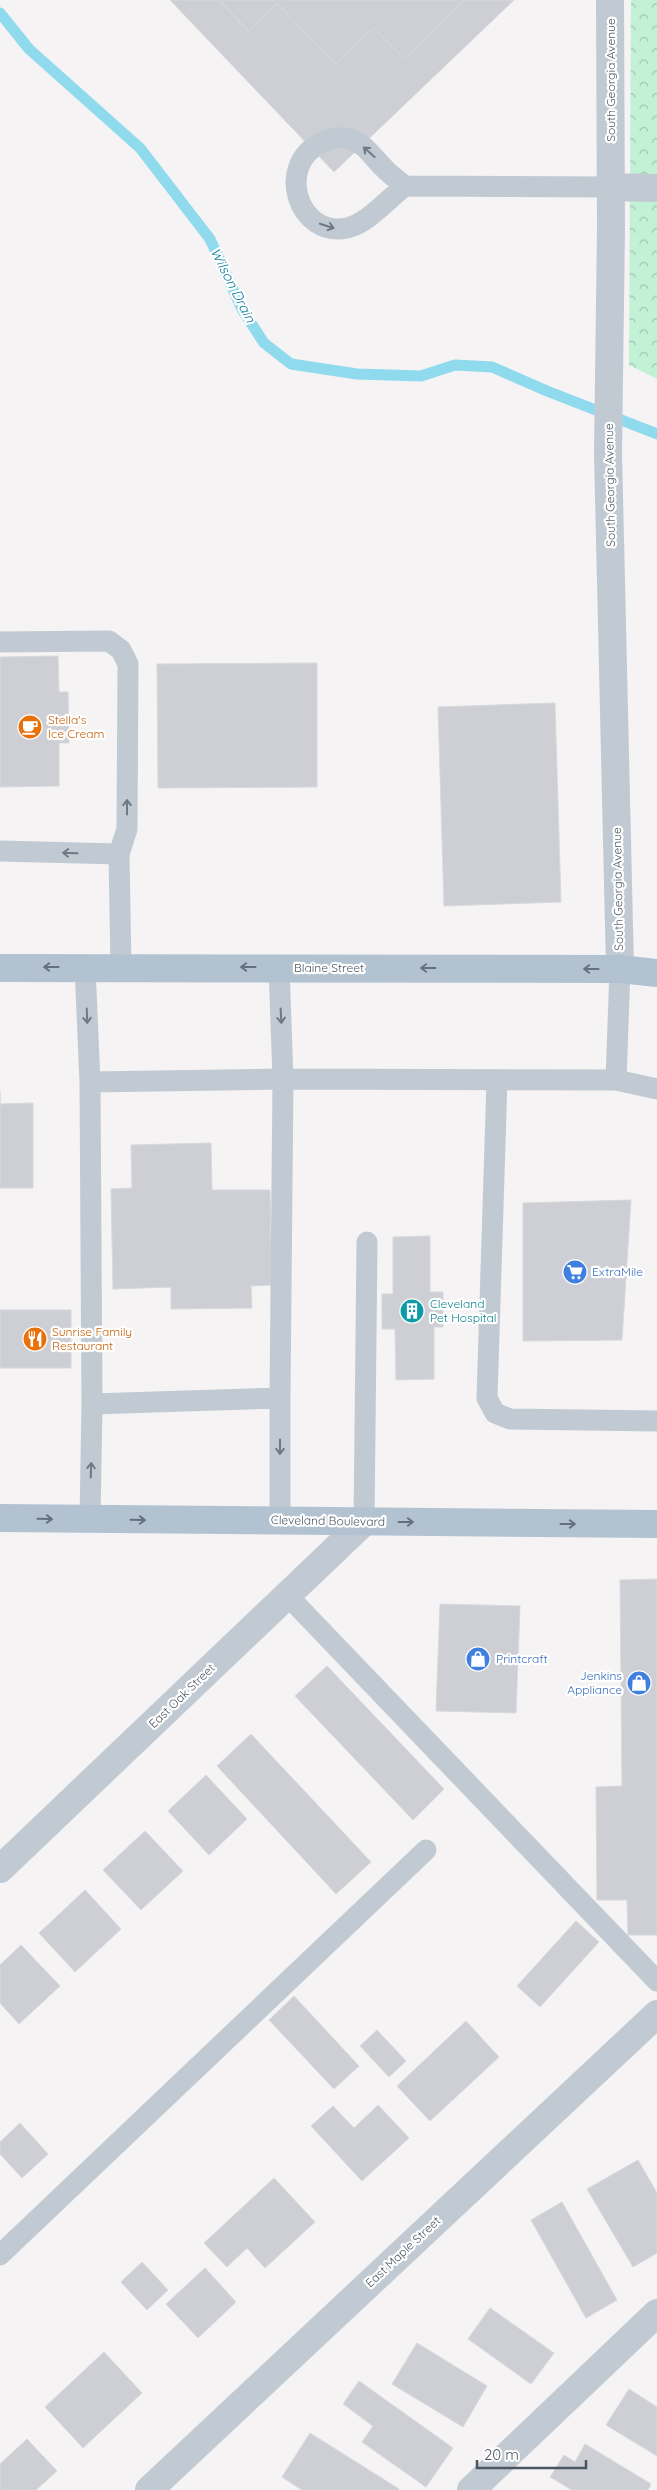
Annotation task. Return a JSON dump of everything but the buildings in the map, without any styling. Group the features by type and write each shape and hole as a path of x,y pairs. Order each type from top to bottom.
{"main road":[{"name":"Blaine Street","path":"0,968 620,969 657,973"},
{"name":"Cleveland Boulevard","path":"0,1518 657,1524"}],"street":[{"name":"South Georgia Avenue","path":"610,0 611,187 608,453 620,969"},
{"path":"611,187 657,188"},
{"name":"East Oak Street","path":"0,1869 364,1522"},
{"name":"East Maple Street","path":"149,2490 657,2014"},
{"path":"471,2490 657,2313"}],"lane":[{"path":"404,186 384,168 369,150 350,139 331,138 313,147 299,161 295,181 299,202 311,220 330,228 348,228 368,217 404,186 611,187"},
{"path":"0,642 109,641 121,650 128,664 127,829 119,854 121,967"},
{"path":"0,851 119,854"},
{"path":"85,967 90,1082 92,1404 90,1519"},
{"path":"279,967 283,1079 280,1521"},
{"path":"616,1080 620,969"},
{"path":"90,1082 283,1079 616,1080 657,1089"},
{"path":"497,1080 487,1398 495,1413 510,1419 657,1421"},
{"path":"364,1522 367,1242"},
{"path":"92,1404 280,1398"},
{"path":"287,1595 657,1981"},
{"path":"0,2255 426,1850"}],"green space":[{"path":"631,0 657,0 657,379 629,365"}],"waterway":[{"name":"Wilson Drain","path":"0,13 29,49 140,148 210,239 242,309 264,343 291,364 357,374 421,376 455,365 492,367 547,391 657,434"}],"place":[{"name":"Stella's Ice Cream","path":"30,727"},
{"name":"ExtraMile","path":"575,1272"},
{"name":"Cleveland Pet Hospital","path":"412,1311"},
{"name":"Sunrise Family Restaurant","path":"35,1339"},
{"name":"Printcraft","path":"478,1659"},
{"name":"Jenkins Appliance","path":"639,1683"}]}
